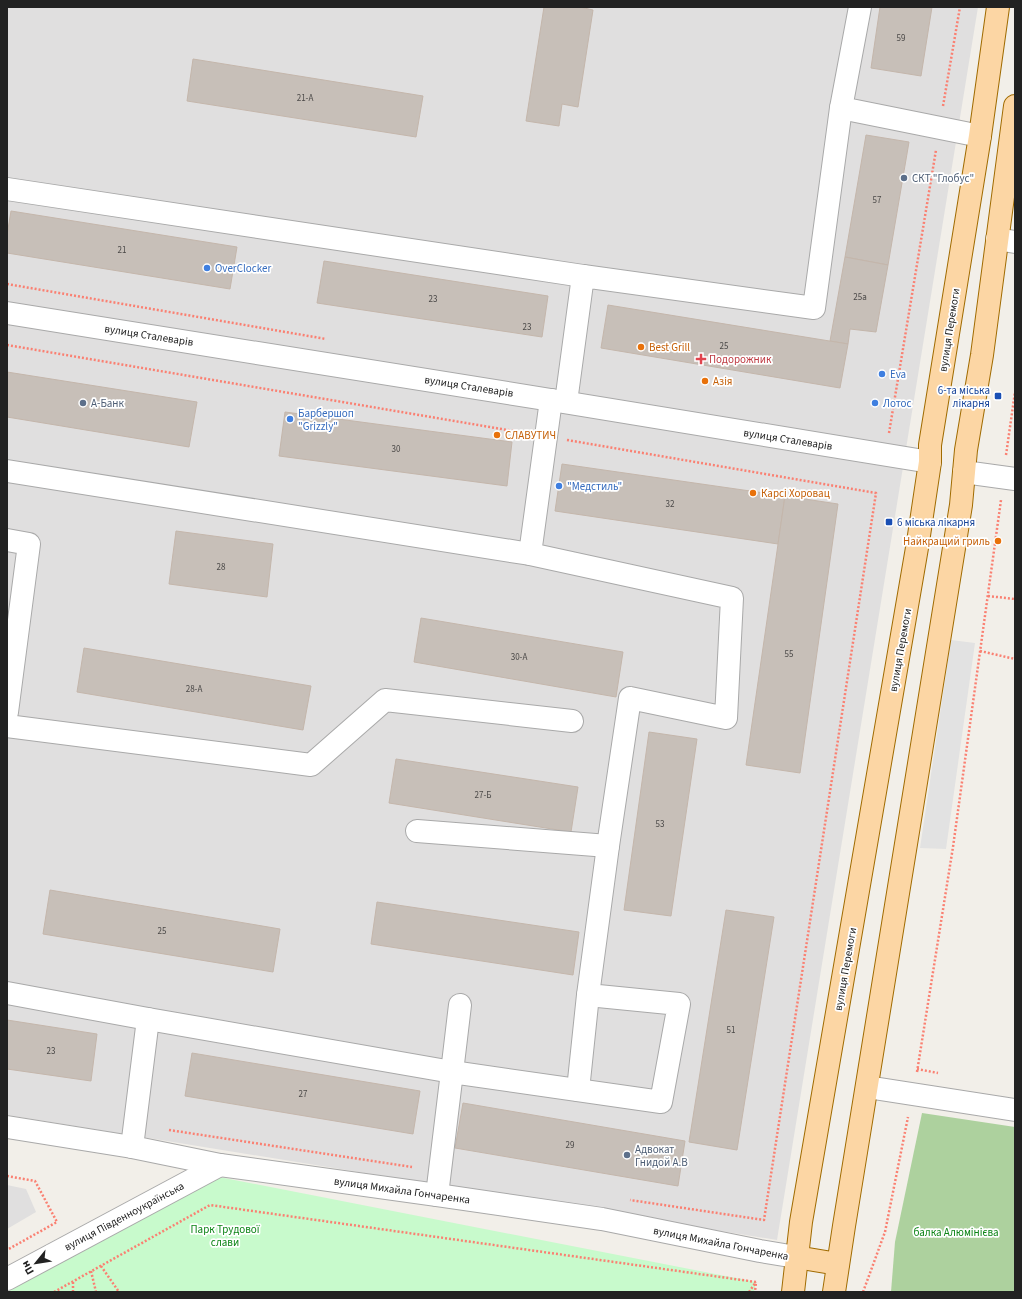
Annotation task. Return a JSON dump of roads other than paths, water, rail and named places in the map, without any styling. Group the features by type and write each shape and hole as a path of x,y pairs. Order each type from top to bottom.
{"main road":[{"name":"вулиця Перемоги","path":"793,1292 796,1257 916,558 930,462 930,445 980,136 998,7"},
{"path":"834,1292 960,513 966,450 982,355 1006,240 1015,106"},
{"path":"796,1257 838,1264"}],"street":[{"path":"7,189 583,276 814,308 841,108 860,7"},
{"path":"841,108 980,136"},
{"path":"530,554 546,437 559,401 583,276"},
{"name":"вулиця Сталеварів","path":"7,313 930,462"},
{"path":"7,471 530,554 732,598 726,718 630,698 588,995 578,1090"},
{"path":"964,472 1010,479"},
{"path":"7,540 29,544 7,712"},
{"path":"7,726 311,764 385,700 572,721"},
{"path":"417,831 608,846"},
{"path":"7,993 452,1072 661,1102 678,1004 588,995"},
{"path":"438,1195 460,1005"},
{"path":"132,1147 148,1019"},
{"path":"866,1087 1015,1110"},
{"name":"вулиця Михайла Гончаренка","path":"7,1127 132,1147 220,1165 438,1195 602,1220 796,1257"},
{"name":"вулиця Південноукраїнська","path":"7,1279 220,1165"}],"place":[{"name":"СКТ \"Глобус\"","path":"904,178"},
{"name":"OverClocker","path":"207,268"},
{"name":"Best Grill","path":"641,347"},
{"name":"Подорожник","path":"701,359"},
{"name":"Eva","path":"882,374"},
{"name":"Азія","path":"705,381"},
{"name":"6-та міська лікарня","path":"998,396"},
{"name":"А-Банк","path":"83,403"},
{"name":"Лотос","path":"875,403"},
{"name":"Барбершоп \"Grizzly\"","path":"290,419"},
{"name":"СЛАВУТИЧ","path":"497,435"},
{"name":"\"Медстиль\"","path":"559,486"},
{"name":"Карсі Хоровац","path":"753,493"},
{"name":"6 міська лікарня","path":"889,522"},
{"name":"Найкращий гриль","path":"998,541"},
{"name":"Адвокат Гнидой А.В","path":"627,1155"}],"park label":[{"name":"балка Алюмінієва","path":"956,1232"},
{"name":"Парк Трудової слави","path":"225,1235"}]}
